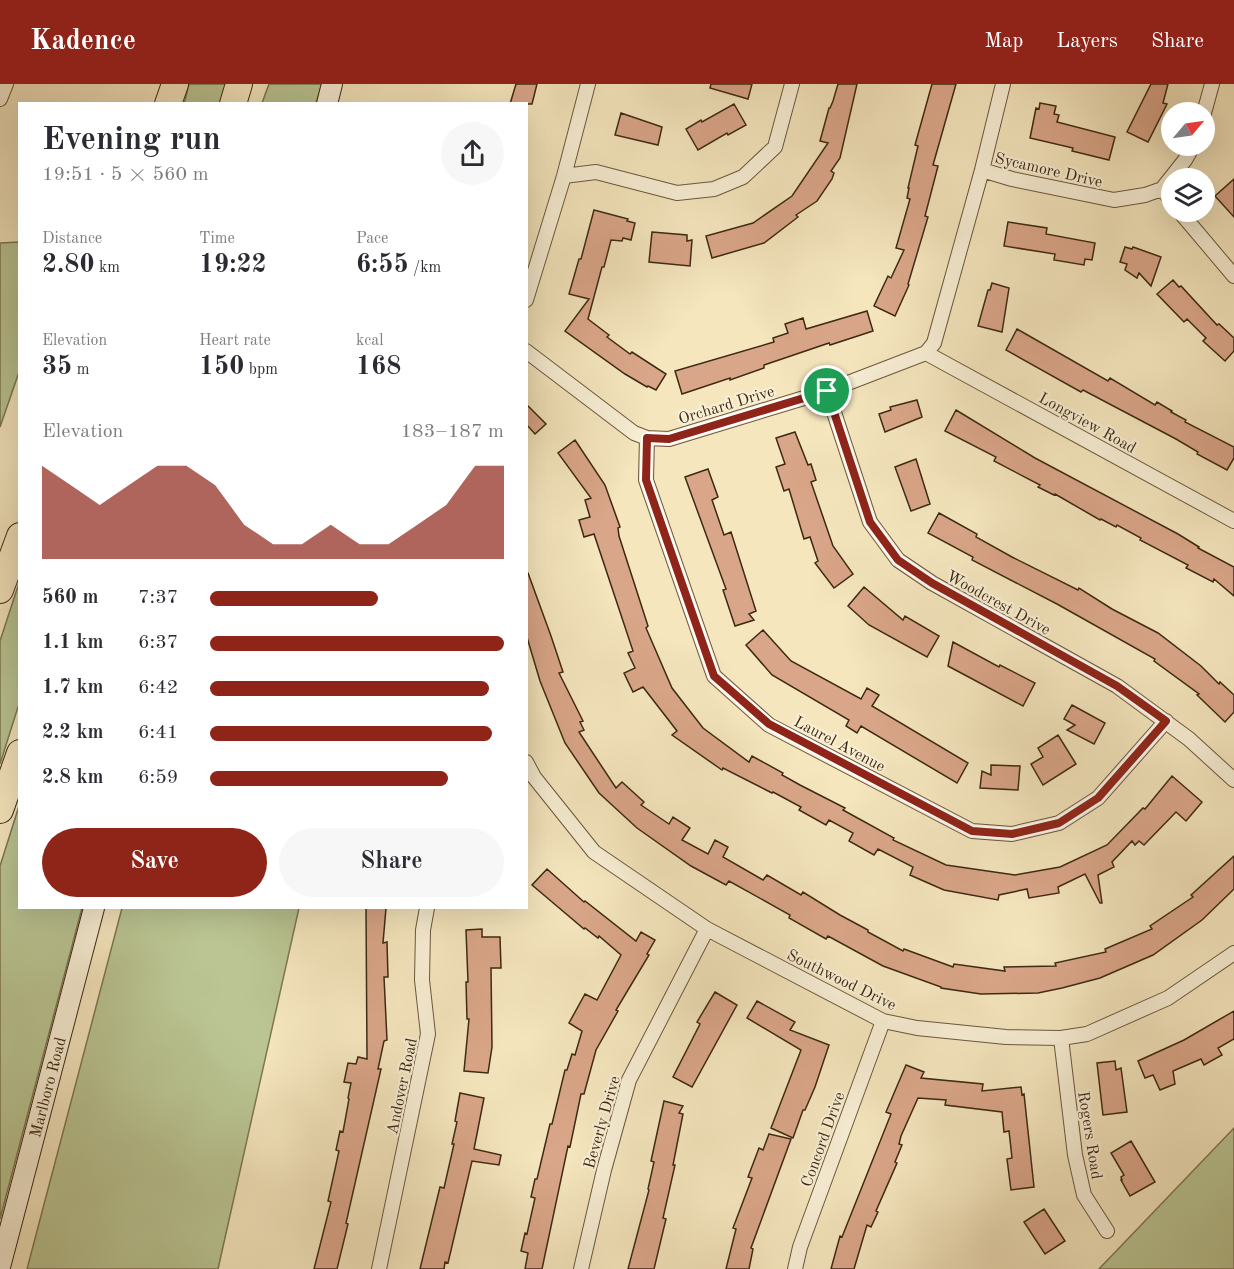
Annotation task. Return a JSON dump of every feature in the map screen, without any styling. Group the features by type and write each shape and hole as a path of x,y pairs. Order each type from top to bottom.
{"highway":[{"path":"169,102 175,84"},
{"path":"234,102 239,84"},
{"path":"0,590 18,541"},
{"path":"0,810 18,759"}],"street":[{"path":"0,99 6,84"},
{"path":"328,102 332,84"},
{"path":"528,293 564,176 588,84"},
{"path":"564,176 596,172 677,193 714,189 743,177 774,147 792,84"},
{"path":"926,353 934,343 982,170 1003,84"},
{"path":"1207,102 1212,84"},
{"name":"Sycamore Drive","path":"982,170 1012,179 1114,200 1145,195 1161,189"},
{"path":"1188,222 1234,276"},
{"path":"528,353 634,433 647,438"},
{"name":"Orchard Drive","path":"647,438 669,439 827,391 926,353"},
{"name":"Longview Road","path":"926,353 1234,521"},
{"name":"Woodcrest Drive","path":"827,391 870,522 898,560 932,583 1117,686 1189,739 1234,780"},
{"name":"Laurel Avenue","path":"647,438 646,480 714,676 769,724 972,831 1012,834 1059,823 1098,798 1166,721"},
{"name":"Southwood Drive","path":"530,780 594,852 707,928 884,1021 917,1028 1006,1037 1061,1038 1087,1034 1168,998 1234,953"},
{"name":"Marlboro Road","path":"0,1267 94,909"},
{"name":"Andover Road","path":"380,1269 428,1034 422,980 423,930 427,909"},
{"name":"Beverly Drive","path":"581,1269 604,1170 629,1080 707,928"},
{"name":"Concord Drive","path":"795,1269 800,1247 884,1021"},
{"name":"Rogers Road","path":"1061,1038 1075,1155 1084,1195 1107,1231"}],"green space":[{"path":"189,84 230,84 224,102 184,102"},
{"path":"269,84 322,84 316,102 262,102"},
{"path":"18,242 18,375 0,427 0,243"},
{"path":"18,586 18,707 0,764 0,641"},
{"path":"18,809 18,909 82,909 0,1219 0,866"},
{"path":"122,909 299,909 218,1269 27,1269"},
{"path":"1234,1128 1234,1269 1099,1269"}],"building":[{"path":"516,84 537,84 532,104 511,102"},
{"path":"711,84 752,84 748,99 710,88"},
{"path":"838,84 857,84 840,158 831,171 834,173 832,179 817,201 796,215 798,217 764,243 712,258 706,236 753,223 792,196 828,143 820,141"},
{"path":"932,84 956,84 933,165 938,166 925,216 928,217 909,285 895,316 874,306 888,276 891,278 904,250 896,248 910,199 907,198 908,188 918,146 915,145"},
{"path":"1151,84 1168,84 1163,102 1161,102 1161,116 1148,142 1127,132"},
{"path":"1040,103 1056,106 1054,114 1059,115 1057,122 1115,137 1109,160 1072,151 1073,148 1030,138 1036,108 1039,109"},
{"path":"734,104 746,125 698,150 686,129"},
{"path":"621,113 662,127 658,145 615,135"},
{"path":"1234,179 1234,217 1215,196"},
{"path":"594,210 635,223 631,240 623,238 622,241 611,240 588,319 630,354 632,352 666,374 656,390 625,374 565,331 589,299 569,294"},
{"path":"1008,222 1047,228 1046,234 1095,243 1092,260 1085,259 1084,265 1054,260 1055,254 1004,246"},
{"path":"652,232 687,235 687,241 692,240 690,266 649,262"},
{"path":"1125,247 1132,249 1133,247 1161,257 1151,286 1139,273 1137,278 1125,270 1127,264 1120,262"},
{"path":"1173,280 1217,325 1219,324 1234,338 1234,351 1225,361 1203,341 1206,338 1187,319 1184,322 1157,294"},
{"path":"992,283 1009,288 1002,332 978,326"},
{"path":"867,311 873,331 830,345 829,343 764,365 764,368 730,380 730,378 682,394 675,371 774,342 773,338 788,333 785,324 803,318 806,329"},
{"path":"1017,329 1108,381 1110,378 1155,405 1157,402 1186,420 1185,422 1234,447 1234,458 1227,470 1197,454 1198,452 1176,439 1083,390 1081,392 1006,350"},
{"path":"917,400 922,417 885,432 879,414 891,410 890,407"},
{"path":"528,406 546,424 535,434 528,426"},
{"path":"956,410 1035,458 1178,534 1198,548 1234,567 1234,596 1214,579 1213,582 1186,568 1188,565 1140,540 1141,538 1117,525 1116,527 1100,520 1055,494 1038,487 1040,485 994,461 996,457 945,431"},
{"path":"795,432 808,465 811,464 816,480 811,482 833,546 853,574 834,588 815,563 818,561 810,537 804,539 789,489 784,491 776,467 785,464 776,438"},
{"path":"575,440 605,485 620,527 618,528 619,536 648,626 646,628 672,688 703,728 749,762 752,756 783,773 782,775 845,808 843,810 894,838 893,840 946,865 1015,875 1060,867 1107,845 1143,808 1145,809 1172,776 1202,802 1186,821 1176,812 1144,845 1139,841 1135,845 1132,841 1112,862 1114,867 1098,875 1102,903 1085,874 1058,887 1059,893 1029,898 1027,889 999,895 998,900 944,890 910,875 913,867 878,849 874,855 849,841 853,833 829,820 826,825 799,810 801,807 773,792 723,768 722,770 672,735 677,731 643,687 633,692 624,673 635,668 628,653 633,651 594,534 584,537 579,520 590,517 585,500 591,498 558,453"},
{"path":"916,459 930,504 911,511 895,467"},
{"path":"708,469 718,497 712,500 724,535 731,532 756,611 749,614 754,620 735,626 723,590 726,589 685,477"},
{"path":"939,513 1012,557 1078,590 1079,588 1112,609 1158,633 1234,695 1234,712 1225,722 1197,695 1199,694 1154,661 1155,659 972,560 973,557 928,533"},
{"path":"528,573 563,672 559,673 583,721 580,722 584,730 579,732 616,788 622,782 644,802 641,805 669,824 673,817 690,828 682,840 708,854 715,840 728,847 723,857 763,880 767,875 801,895 803,892 903,951 904,949 953,967 954,964 1005,971 1004,967 1056,966 1055,963 1106,952 1105,949 1152,929 1150,926 1193,897 1191,895 1234,856 1234,889 1202,920 1153,955 1100,978 1038,993 981,994 941,988 883,966 828,936 826,939 789,918 790,915 729,881 726,885 691,866 637,828 599,793 565,743 540,681 528,641"},
{"path":"864,587 903,620 905,616 939,636 927,657 869,625 848,606"},
{"path":"763,630 791,661 861,699 867,688 879,695 872,706 968,763 957,783 861,726 857,733 846,726 849,720 772,675 746,645"},
{"path":"953,642 1035,683 1023,706 948,666"},
{"path":"1072,705 1105,723 1094,744 1067,730 1075,725 1064,719"},
{"path":"1058,735 1076,764 1043,785 1031,764 1043,757 1038,748"},
{"path":"991,765 1020,766 1018,790 980,788 982,771 991,775"},
{"path":"547,869 584,902 636,941 641,932 655,940 647,954 649,955 616,1010 618,1011 596,1050 584,1094 581,1094 570,1147 568,1146 542,1269 525,1269 528,1253 521,1251 535,1198 531,1197 535,1179 537,1179 565,1070 567,1070 572,1054 575,1055 582,1031 569,1023 585,994 597,1000 621,955 599,936 598,938 584,929 532,885"},
{"path":"366,909 386,909 383,943 387,942 388,977 384,977 387,1040 384,1041 378,1069 381,1069 337,1269 314,1269 331,1202 328,1201 339,1151 336,1150 340,1131 343,1132 349,1099 351,1083 344,1082 348,1063 356,1064 358,1057 367,1059"},
{"path":"482,929 482,937 500,937 501,968 491,968 492,1047 488,1073 464,1071 469,1019 467,1019 466,930"},
{"path":"715,992 737,1005 692,1087 673,1077 700,1024 697,1022"},
{"path":"757,1001 795,1022 790,1030 829,1045 815,1087 803,1110 793,1138 771,1128 801,1050 747,1018"},
{"path":"1234,1011 1234,1039 1218,1048 1222,1055 1204,1065 1201,1059 1173,1071 1175,1084 1160,1090 1153,1075 1145,1078 1138,1061 1184,1040"},
{"path":"1115,1061 1116,1070 1121,1068 1127,1112 1103,1115 1097,1063"},
{"path":"906,1065 924,1072 921,1078 983,1084 982,1091 1021,1087 1022,1095 1024,1094 1034,1187 1011,1190 1007,1159 1012,1158 1009,1131 1004,1132 1002,1112 945,1105 946,1100 918,1098 901,1136 899,1144 902,1145 895,1162 897,1163 876,1211 878,1212 871,1227 867,1225 854,1269 831,1269 840,1236 842,1237 891,1114 886,1112"},
{"path":"460,1093 484,1098 474,1149 501,1155 499,1165 472,1161 448,1263 445,1262 444,1269 420,1269 440,1187 444,1188 454,1144 452,1144"},
{"path":"664,1101 683,1106 679,1113 683,1114 663,1218 666,1219 654,1269 628,1269 649,1190 654,1162 651,1161"},
{"path":"769,1134 791,1139 751,1248 753,1249 749,1269 726,1269 736,1229 733,1228 752,1178 748,1177 759,1148 763,1150"},
{"path":"1131,1141 1155,1182 1130,1196 1121,1180 1124,1175 1111,1153"},
{"path":"1044,1209 1065,1241 1045,1254 1024,1222"}],"route":[{"path":"827,391 870,522 898,560 932,583 1117,686 1166,721 1098,798 1059,823 1012,834 972,831 769,724 714,676 646,480 647,438 669,439 827,391"}]}
